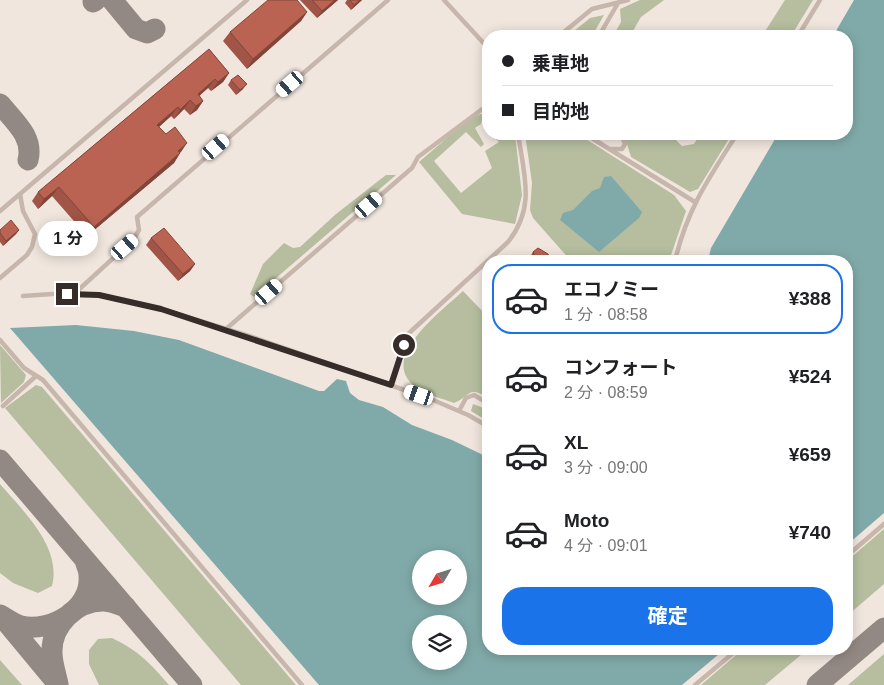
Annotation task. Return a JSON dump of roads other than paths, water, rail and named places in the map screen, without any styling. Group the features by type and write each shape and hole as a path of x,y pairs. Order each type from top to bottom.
{"lane":[{"path":"0,211 247,0"},
{"path":"74,294 133,240 139,230 137,217 388,0"},
{"path":"444,0 482,42"},
{"path":"566,30 592,9 628,0"},
{"path":"802,30 820,0"},
{"path":"602,30 618,3"},
{"path":"226,329 412,168 418,157 482,109"},
{"path":"494,255 520,228 526,208 526,186 519,140"},
{"path":"595,140 695,202"},
{"path":"609,149 622,150 625,144 623,140"},
{"path":"677,255 695,202 733,140"},
{"path":"0,278 28,255 32,247 35,234 23,212 20,194"},
{"path":"391,385 407,335 482,266"},
{"path":"23,296 99,295 161,309 391,385 459,411 482,423"},
{"path":"0,340 24,368 43,380 302,685"},
{"path":"3,406 36,376"},
{"path":"459,411 466,398 474,395 482,400"},
{"path":"853,552 884,524"},
{"path":"696,685 731,655"}],"water":[{"path":"854,0 884,0 884,513 853,540 853,255 709,255 711,248 774,140 853,140 853,30 836,30"},
{"path":"611,176 642,212 639,218 599,252 560,220 563,213 573,210 592,191 600,188 604,177"},
{"path":"76,325 134,331 179,340 319,391 324,391 337,379 346,381 350,393 359,400 383,407 412,425 452,440 482,455 482,655 718,655 682,685 319,685 10,328"}]}
